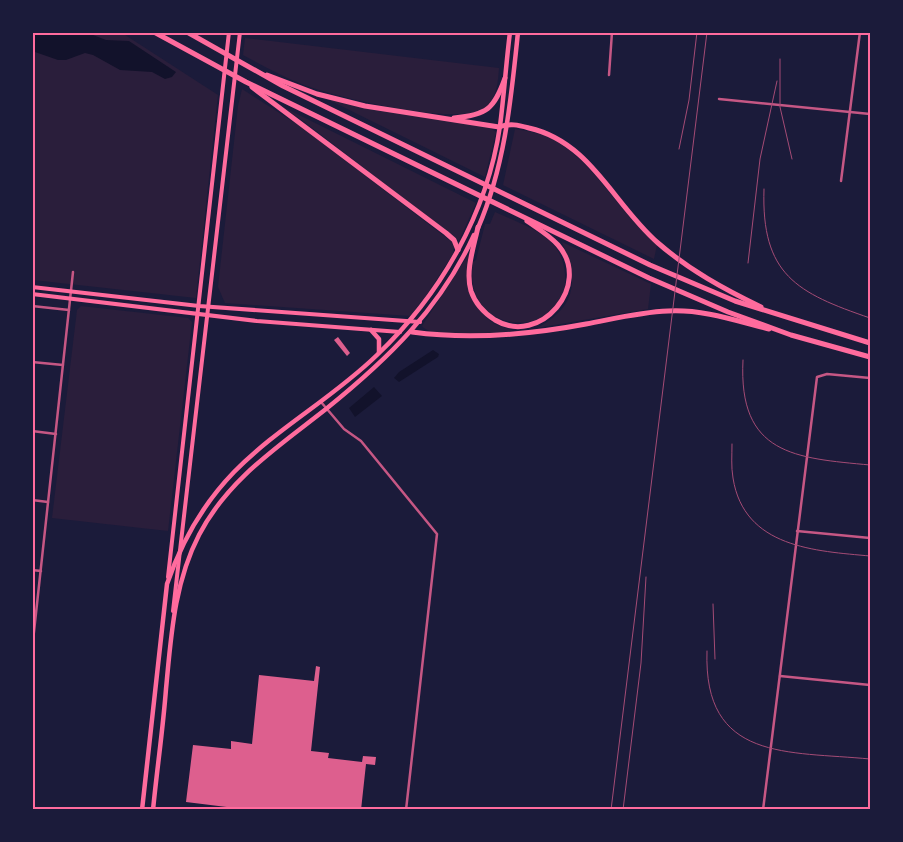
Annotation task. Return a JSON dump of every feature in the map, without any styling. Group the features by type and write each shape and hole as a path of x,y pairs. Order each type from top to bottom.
{"highway":[{"path":"154,32 246,82 649,278 758,324 870,357"},
{"path":"187,32 248,67 650,265 705,290 779,316 870,343"},
{"path":"248,67 342,100 500,127 508,124 549,134 574,148 588,162 638,224 656,241 692,269 760,308"},
{"path":"446,119 471,116 488,109 495,101 505,78"},
{"path":"246,82 446,233 454,240 458,250"},
{"path":"478,227 469,279 471,291 479,307 489,316 508,325 528,326 538,323 557,309 569,283 569,271 558,245 517,213"},
{"path":"412,332 472,338 521,334 646,312 694,312 758,324"}],"main road":[{"path":"142,810 229,32"},
{"path":"153,810 179,556 197,419 240,32"},
{"path":"167,584 201,514 222,485 243,465 378,355 410,321 435,289 468,230 488,176 500,127 510,32"},
{"path":"172,621 188,561 198,536 222,499 250,468 375,368 412,332 452,277 478,227 495,180 508,124 518,32"},
{"path":"32,286 199,306 420,322"},
{"path":"32,294 208,316 412,332"},
{"path":"371,330 380,339 378,355"},
{"path":"186,417 197,419"},
{"path":"160,650 169,652"},
{"path":"148,752 159,753"}],"street":[{"path":"609,75 612,32"},
{"path":"841,181 860,32"},
{"path":"719,99 870,114"},
{"path":"32,650 73,272"},
{"path":"32,306 69,310"},
{"path":"32,362 63,366"},
{"path":"763,810 817,377 827,374 870,378"},
{"path":"321,402 344,429 361,441 437,534 406,810"},
{"path":"32,431 56,434"},
{"path":"32,500 48,502"},
{"path":"798,531 870,538"},
{"path":"32,570 41,572"},
{"path":"780,676 870,685"}],"shaded area":[{"path":"32,33 88,33 106,40 129,41 176,72 172,77 165,79 152,72 120,70 93,55 85,53 66,60 58,60 35,52"},
{"path":"33,33 122,33 218,95 196,298 33,280"},
{"path":"245,38 499,68 495,94 486,107 472,113 425,112 369,103 304,85 243,55"},
{"path":"242,89 300,126 452,242 454,246 453,254 426,296 410,316 225,303 218,287 238,106"},
{"path":"321,96 490,128 496,132 485,177"},
{"path":"281,106 476,203 459,241 303,121"},
{"path":"515,129 534,132 548,137 567,148 580,160 657,245 654,259 503,185"},
{"path":"495,212 539,233 552,243 561,257 565,274 562,296 551,311 535,320 517,322 498,318 483,306 474,288 473,262 476,260 485,224 490,224"},
{"path":"562,242 651,284 648,309 537,328 551,320 560,311 571,291 571,268"},
{"path":"470,252 470,281 475,300 485,316 494,324 513,331 450,334 438,333 422,326"},
{"path":"81,306 188,318 192,322 168,531 52,518 77,310"},
{"path":"433,350 439,354 438,357 399,382 394,378 399,372"},
{"path":"374,387 382,396 355,417 349,408"}],"building":[{"path":"338,337 350,353 347,356 334,340"},
{"path":"316,666 320,667 311,751 329,753 328,758 362,762 363,756 376,757 375,765 366,764 361,810 251,810 186,802 193,745 231,749 231,741 252,744 259,675 314,681"}],"railway":[{"path":"679,149 689,100 697,32"},
{"path":"611,810 707,32"},
{"path":"780,59 780,107 792,159"},
{"path":"748,263 760,159 777,81"},
{"path":"764,189 765,218 769,242 777,261 788,276 804,289 822,299 870,318"},
{"path":"743,360 744,392 750,416 761,433 776,446 796,454 818,459 870,465"},
{"path":"732,444 732,474 740,501 751,519 767,532 806,548 870,556"},
{"path":"623,810 641,663 646,577"},
{"path":"713,604 715,659"},
{"path":"707,651 709,687 719,714 735,732 756,744 781,751 870,759"}]}
